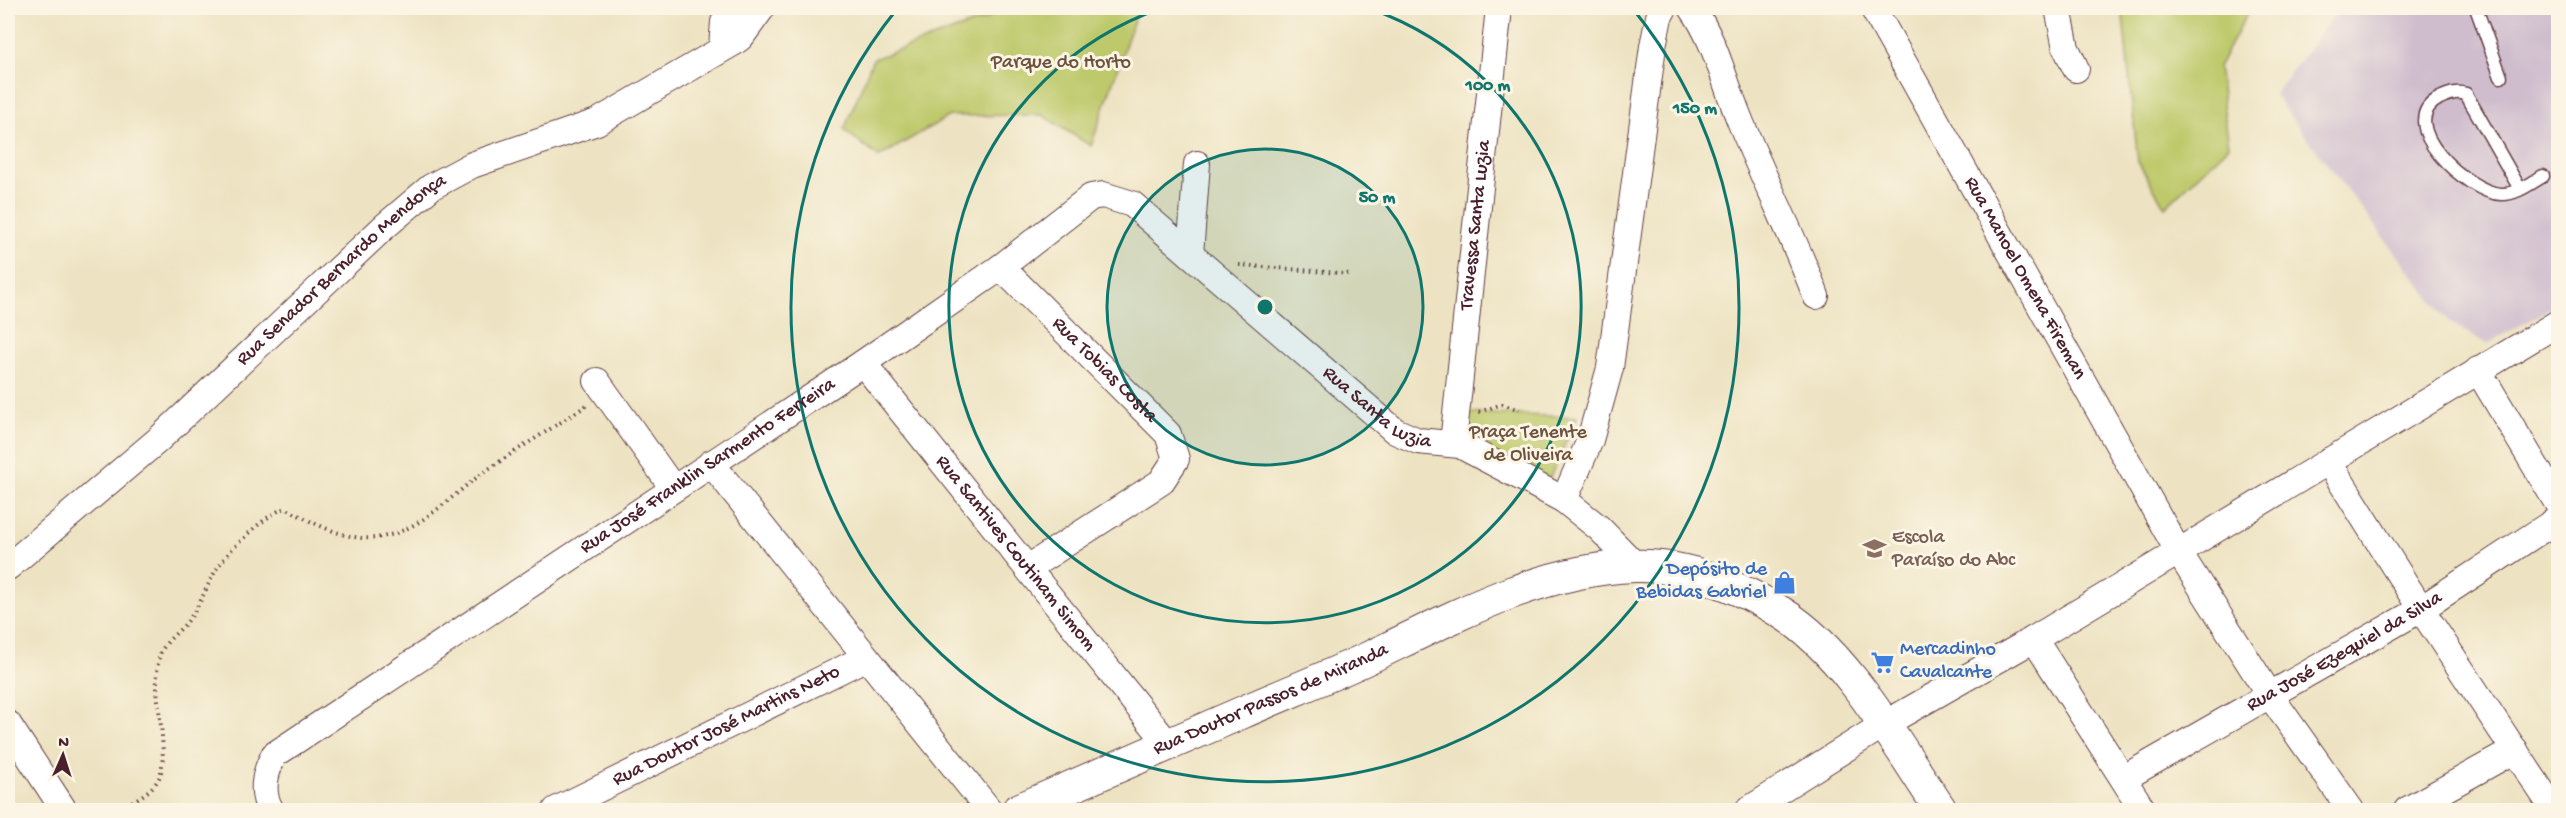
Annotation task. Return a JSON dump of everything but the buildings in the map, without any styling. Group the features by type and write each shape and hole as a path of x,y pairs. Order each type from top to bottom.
{"street":[{"path":"722,47 722,30 733,8"},
{"name":"Rua Senador Bernardo Mendonça","path":"8,567 158,440 384,227 431,187 472,165 597,122 741,37 762,8"},
{"name":"Travessa Santa Luzia","path":"1454,437 1499,8"},
{"path":"1564,500 1590,440 1610,368 1653,46 1659,17 1664,8"},
{"path":"1692,8 1707,30 1740,119 1785,219 1816,296"},
{"name":"Rua Manoel Omena Fireman","path":"1873,8 2178,551 2269,694 2350,810"},
{"path":"2058,8 2067,48 2076,69"},
{"path":"1195,258 1197,164"},
{"name":"Rua José Franklin Sarmento Ferreira","path":"271,810 265,796 265,783 267,768 274,755 863,363 1001,267 1091,197 1103,195 1117,197 1139,210"},
{"name":"Rua Santa Luzia","path":"1139,210 1395,430 1418,441 1454,437 1564,500 1599,528 1635,566"},
{"name":"Rua Tobias Costa","path":"1001,267 1168,434 1176,459 1161,482 1028,568"},
{"path":"1748,810 1883,725 2034,639 2559,323"},
{"name":"Rua Santives Coutinam Simom","path":"863,363 1168,744"},
{"path":"2478,370 2559,504"},
{"path":"602,387 674,488"},
{"path":"2328,461 2421,609 2554,810"},
{"path":"711,463 989,810"},
{"name":"Rua José Ezequiel da Silva","path":"2124,778 2421,609 2559,519"},
{"name":"Rua Doutor Passos de Miranda","path":"1018,810 1370,657 1454,617 1572,575 1635,566 1697,574 1783,614 1815,639 1847,674 1941,810"},
{"path":"2034,639 2143,810"},
{"name":"Rua Doutor José Martins Neto","path":"556,810 865,658"},
{"path":"8,724 64,810"},
{"path":"2407,810 2516,750"}],"lane":[{"path":"2476,8 2501,77"},
{"path":"2520,189 2466,94 2449,94 2426,108 2423,116 2424,131 2446,162 2466,179 2495,193 2503,194 2520,189 2543,176"}],"path":[{"path":"1195,258 1351,274"},
{"path":"117,810 144,794 161,772 159,655 198,606 216,569 227,555 272,514 284,508 334,530 366,539 398,532 420,522 483,473 602,387"},
{"path":"1454,437 1484,409 1502,404 1519,410"}],"shaded area":[{"path":"2339,8 2558,8 2558,304 2487,344 2448,321 2274,95"}],"green space":[{"name":"Parque do Horto","path":"996,8 1138,8 1091,146 1042,115 949,116 879,157 844,130 873,59 988,18"},
{"path":"2122,8 2250,8 2218,67 2229,146 2165,207 2138,162"},
{"name":"Praça Tenente de Oliveira","path":"1461,413 1577,417 1546,486 1455,434"}],"place":[{"name":"Escola Paraíso do Abc","path":"1874,549"},
{"name":"Depósito de Bebidas Gabriel","path":"1785,582"},
{"name":"Mercadinho Cavalcante","path":"1882,662"}]}
